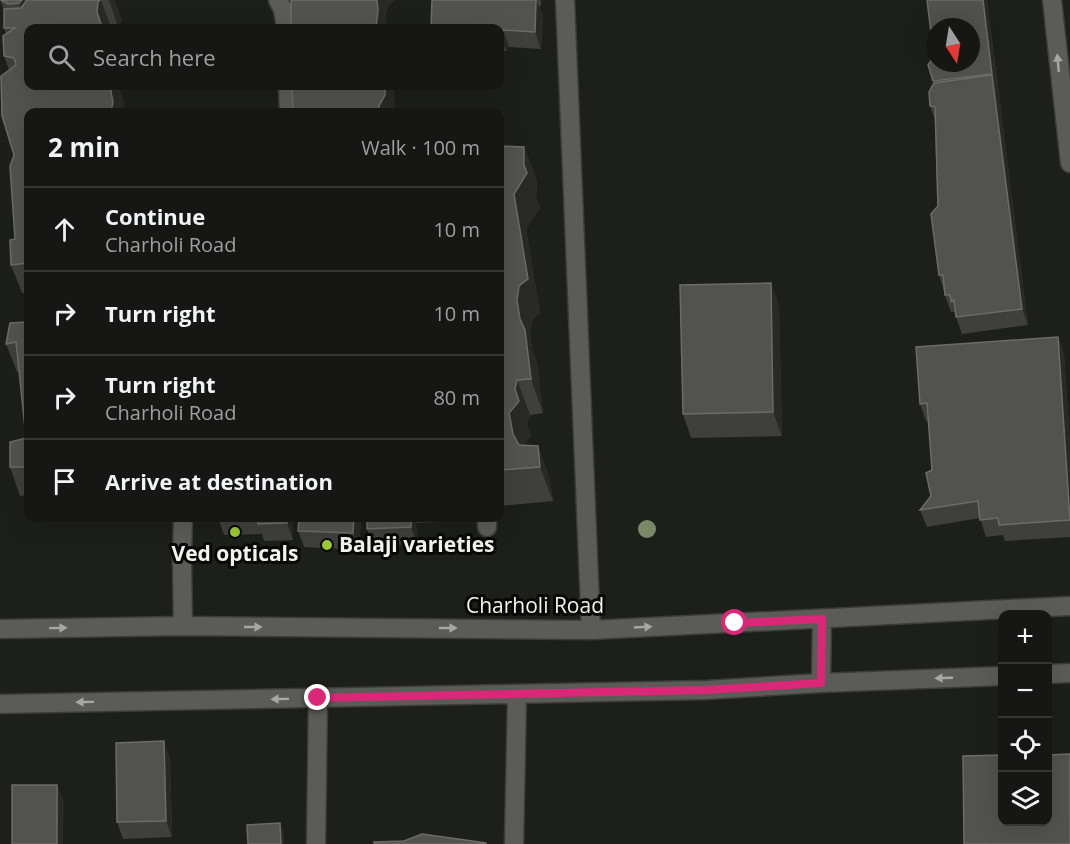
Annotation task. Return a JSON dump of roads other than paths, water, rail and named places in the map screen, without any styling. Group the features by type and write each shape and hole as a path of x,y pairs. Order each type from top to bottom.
{"street":[{"path":"278,0 283,10 285,24"},
{"path":"565,0 591,630"},
{"path":"1052,0 1070,163"},
{"path":"288,90 289,108"},
{"path":"183,522 183,626"},
{"name":"Charholi Road","path":"0,629 183,626 591,630 1070,606"},
{"path":"821,683 822,619"},
{"path":"1052,674 1070,673"},
{"path":"0,704 706,690 998,676"},
{"path":"514,844 517,695"},
{"path":"316,844 318,698"}],"place":[{"name":"Ved opticals","path":"235,532"},
{"name":"Balaji varieties","path":"327,545"}]}
